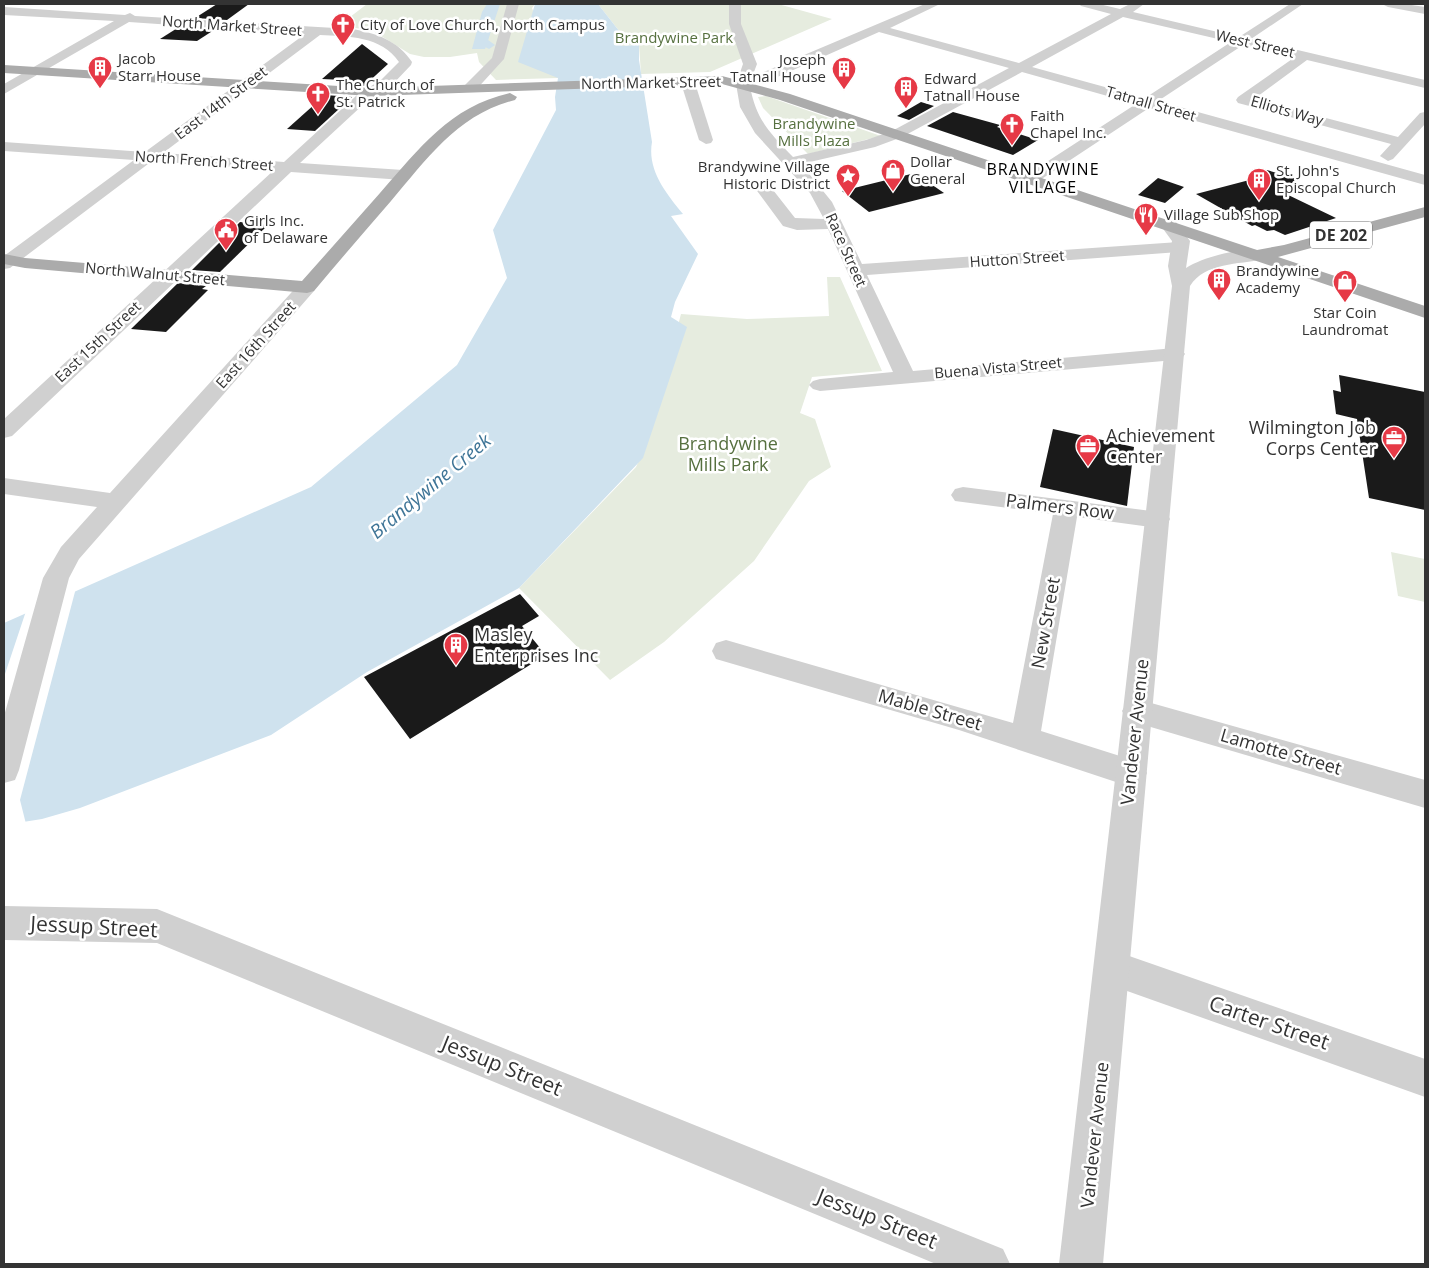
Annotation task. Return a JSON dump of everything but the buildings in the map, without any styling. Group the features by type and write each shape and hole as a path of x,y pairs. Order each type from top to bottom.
{"main road":[{"path":"4,69 371,92 539,89"},
{"name":"North Market Street","path":"660,81 722,80 743,84 1032,179 1425,312"},
{"name":"East 16th Street","path":"307,288 436,139 459,118 478,106 539,89 660,81"},
{"path":"436,139 469,89"},
{"name":"DE 202","path":"1257,255 1286,250 1425,212"},
{"name":"North Walnut Street","path":"6,261 307,288"}],"street":[{"path":"469,89 498,59 513,4"},
{"path":"735,4 735,24 750,64 743,84"},
{"path":"743,84 768,76 934,4"},
{"name":"West Street","path":"1085,4 1425,84"},
{"path":"791,162 870,144 896,134 1138,4"},
{"path":"1032,179 1297,4"},
{"path":"1388,4 1425,11"},
{"path":"4,90 148,8"},
{"name":"North Market Street","path":"4,11 369,36 404,57 404,65 371,92"},
{"name":"Tatnall Street","path":"878,28 1425,180"},
{"name":"East 14th Street","path":"6,261 317,31"},
{"name":"Elliots Way","path":"1306,56 1243,100 1400,142"},
{"path":"687,80 706,140"},
{"name":"Race Street","path":"743,84 747,107 755,123 817,190 905,376"},
{"name":"East 15th Street","path":"4,431 168,276 371,92"},
{"path":"1379,167 1425,116"},
{"name":"North French Street","path":"4,146 404,175"},
{"path":"760,184 789,222 798,225 834,224"},
{"path":"1170,226 1179,237 1179,248"},
{"name":"Hutton Street","path":"855,270 1179,248"},
{"name":"Vandever Avenue","path":"1082,1264 1137,711 1175,354 1181,286 1177,266 1179,248"},
{"path":"1181,286 1185,278 1195,269 1225,260 1257,255"},
{"name":"East 16th Street","path":"4,770 56,578 70,553 307,288"},
{"name":"Buena Vista Street","path":"820,385 905,376 1175,354"},
{"path":"4,486 117,502"},
{"name":"Palmers Row","path":"963,495 1158,520"},
{"name":"New Street","path":"1025,739 1066,508"},
{"name":"Mable Street","path":"726,651 1025,739 1132,773"},
{"name":"Lamotte Street","path":"1137,711 1425,794"},
{"name":"Jessup Street","path":"4,923 158,926 988,1264"},
{"name":"Carter Street","path":"1112,968 1425,1078"}],"green space":[{"path":"367,4 535,4 532,8 558,78 496,80 479,62 477,53 450,57 424,57 410,54 370,29 337,27"},
{"name":"Brandywine Park","path":"598,4 778,4 832,19 710,72 641,74 639,45 622,46 620,43 627,41"},
{"name":"Brandywine Mills Plaza","path":"766,96 881,136 808,154 763,108 758,97"},
{"name":"Brandywine Mills Park","path":"827,277 840,277 882,371 812,377 800,413 815,419 831,467 809,481 754,561 664,642 610,680 519,588 636,467 647,444 681,314 747,319 829,316"},
{"path":"1391,552 1425,559 1425,602 1398,596"}],"water":[{"path":"487,4 498,4 487,44 485,49 472,49 482,12"},
{"name":"Brandywine Creek","path":"535,4 598,4 627,41 621,43 622,46 639,45 639,60 652,142 652,162 659,181 683,214 671,216 698,254 675,302 671,317 687,327 643,458 519,588 367,672 271,735 80,808 42,819 4,825 4,623 311,487 457,365 507,278 493,230 556,110 555,97 558,78 518,62"}],"pier":[{"path":"76,588 20,800 26,824 4,828 4,677 26,611"}],"waterway":[{"path":"489,45 481,42 494,4"}],"place":[{"name":"City of Love Church, North Campus","path":"343,46"},
{"name":"Jacob Starr House","path":"100,89"},
{"name":"Joseph Tatnall House","path":"844,90"},
{"name":"Edward Tatnall House","path":"906,109"},
{"name":"The Church of St. Patrick","path":"318,115"},
{"name":"Faith Chapel Inc.","path":"1012,146"},
{"name":"Dollar General","path":"893,192"},
{"name":"Brandywine Village Historic District","path":"848,197"},
{"name":"St. John's Episcopal Church","path":"1259,201"},
{"name":"Village Sub Shop","path":"1146,236"},
{"name":"Girls Inc. of Delaware","path":"226,251"},
{"name":"Brandywine Academy","path":"1219,301"},
{"name":"Star Coin Laundromat","path":"1345,303"},
{"name":"Wilmington Job Corps Center","path":"1394,459"},
{"name":"Achievement Center","path":"1088,467"},
{"name":"Masley Enterprises Inc","path":"456,666"}],"district":[{"name":"BRANDYWINE VILLAGE","path":"1043,178"}]}
